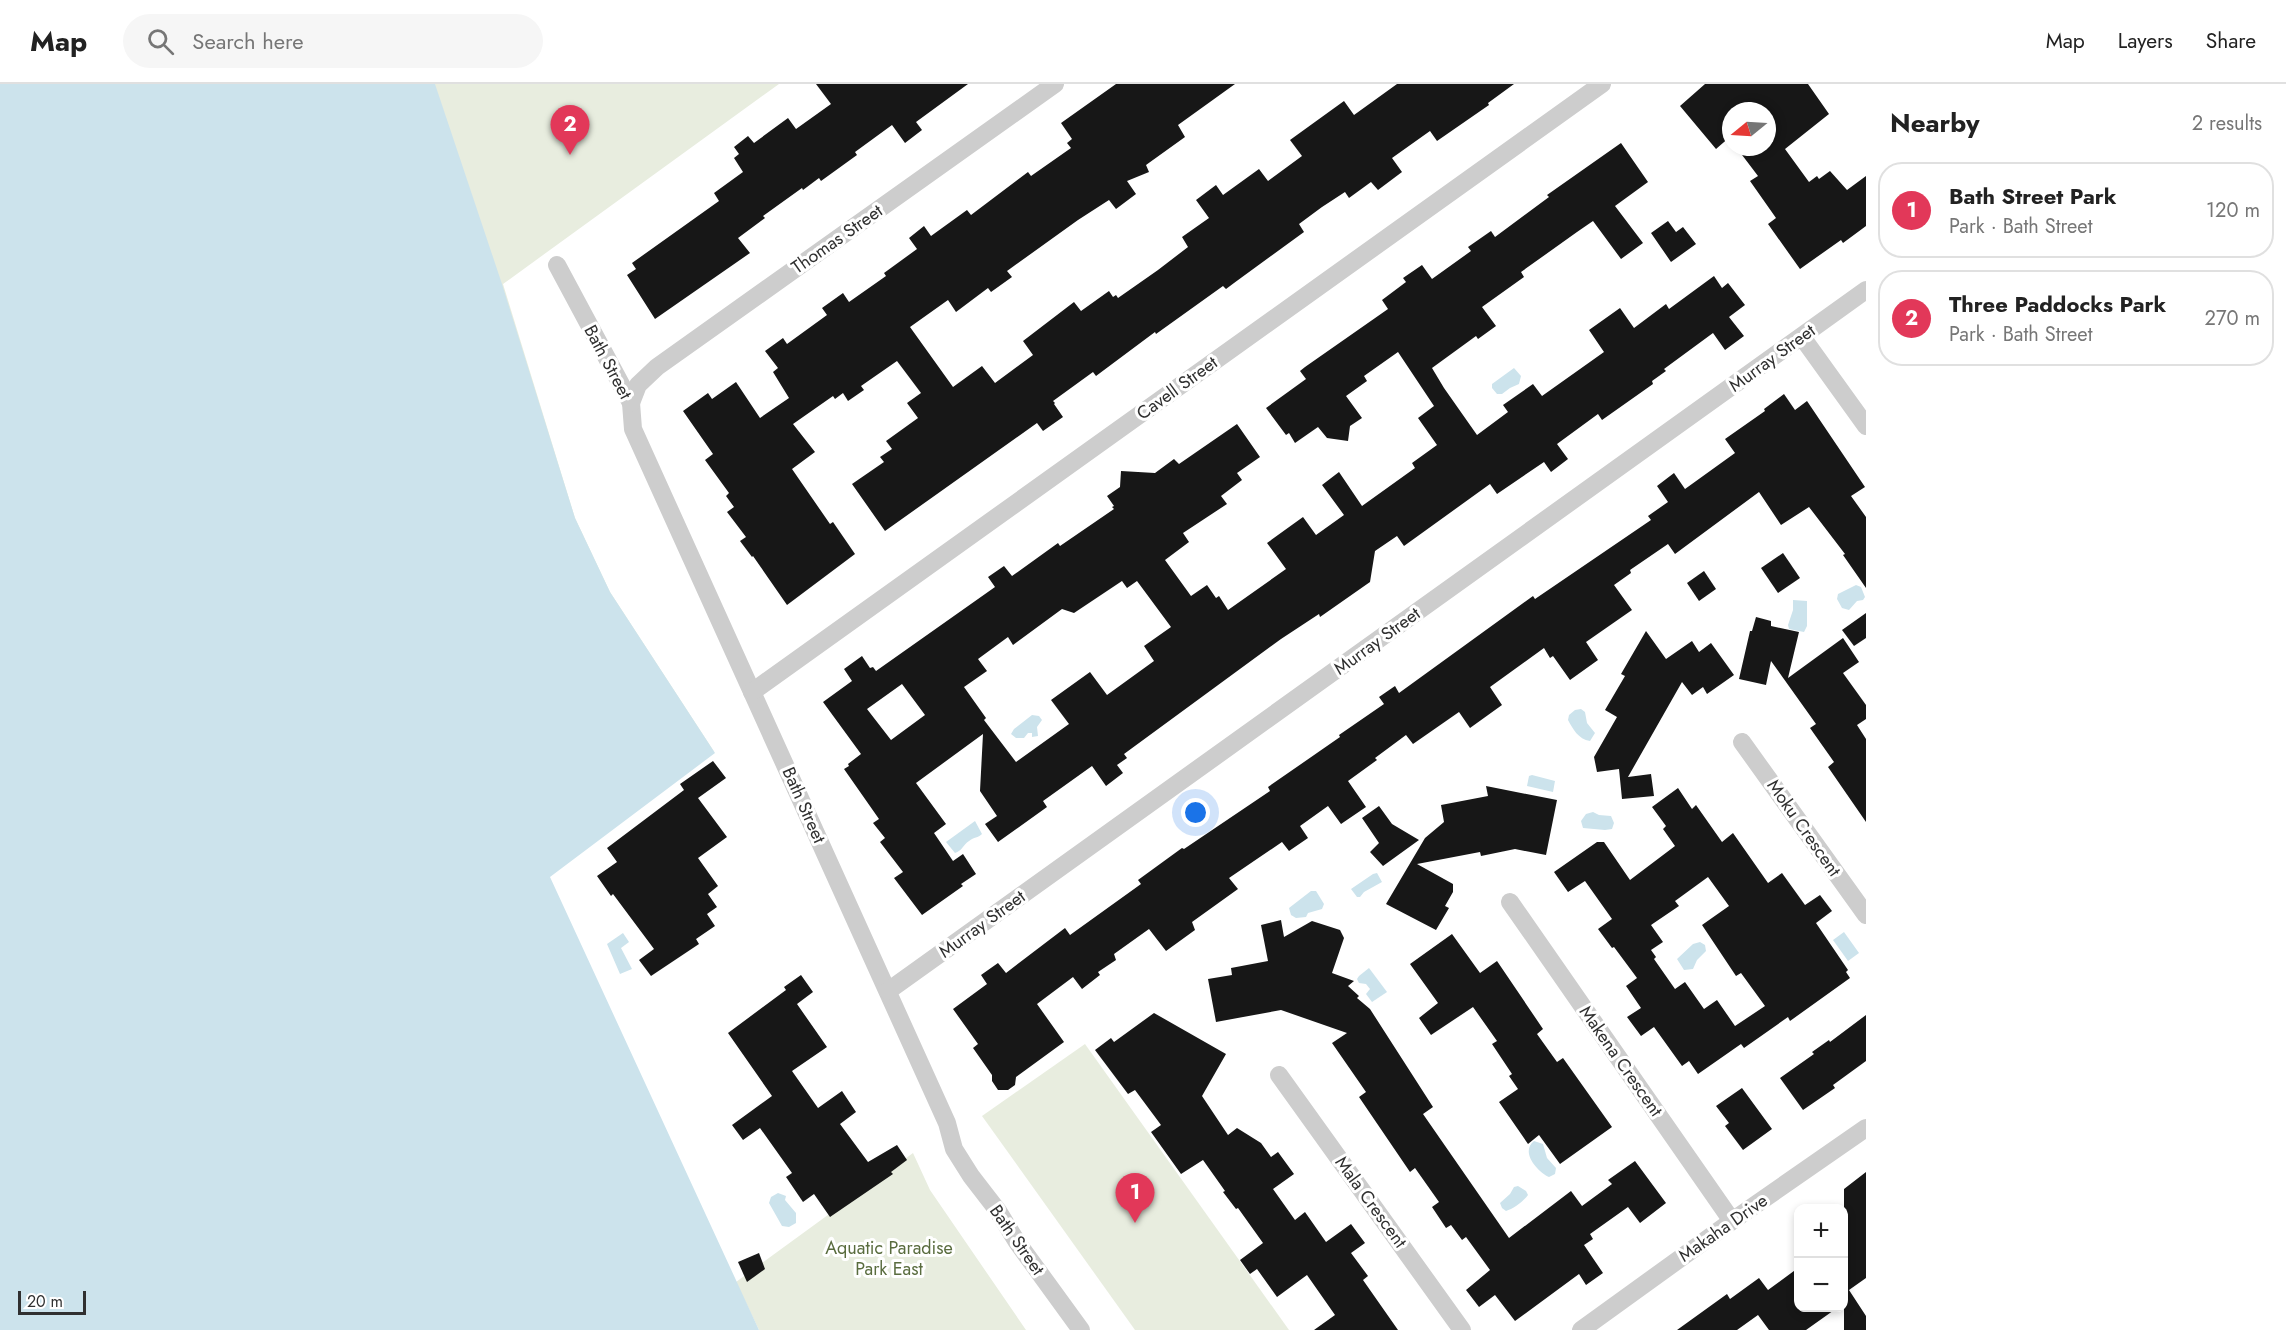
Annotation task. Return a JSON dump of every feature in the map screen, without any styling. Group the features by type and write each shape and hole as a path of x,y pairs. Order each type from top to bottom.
{"street":[{"name":"Thomas Street","path":"631,403 638,385 657,367 1055,84"},
{"name":"Cavell Street","path":"752,692 1602,84"},
{"name":"Bath Street","path":"556,265 631,403 633,429 947,1123 954,1149 1017,1242 1081,1330"},
{"name":"Murray Street","path":"888,991 1866,290"},
{"path":"1802,337 1866,426"},
{"name":"Moku Crescent","path":"1742,742 1866,915"},
{"name":"Makena Crescent","path":"1510,902 1732,1221"},
{"name":"Mala Crescent","path":"1279,1075 1462,1330"},
{"name":"Makaha Drive","path":"1581,1330 1866,1128"}],"green space":[{"path":"136,84 779,84 503,284 575,518 610,592 715,753"},
{"path":"1085,1044 1289,1330 1135,1330 982,1116"},
{"name":"Aquatic Paradise Park East","path":"913,1153 930,1190 1026,1330 759,1330 736,1282"}],"water":[{"path":"0,84 435,84 502,284 575,518 610,592 715,753 550,877 759,1330 0,1330"},
{"path":"1514,368 1521,376 1519,384 1502,394 1497,394 1492,384"},
{"path":"1856,585 1861,587 1865,597 1857,601 1849,610 1842,608 1837,599 1838,594"},
{"path":"1793,600 1807,601 1807,626 1804,632 1789,629"},
{"path":"1581,709 1585,712 1587,723 1595,733 1590,741 1579,736 1568,720 1569,715"},
{"path":"1032,715 1039,716 1042,720 1037,727 1038,736 1032,737 1032,733 1028,733 1024,738 1016,738 1011,734 1014,729"},
{"path":"1529,776 1555,781 1553,792 1527,786"},
{"path":"1593,812 1611,816 1614,823 1612,829 1583,828 1581,821 1586,814"},
{"path":"975,821 982,834 955,853 946,842"},
{"path":"1377,873 1382,882 1357,897 1351,889"},
{"path":"1311,891 1316,891 1324,904 1322,909 1308,913 1306,917 1296,918 1291,915 1289,908"},
{"path":"1844,932 1859,953 1848,961 1833,940"},
{"path":"623,933 629,942 621,948 632,969 620,974 607,944"},
{"path":"1700,942 1705,945 1706,951 1697,960 1693,969 1684,970 1677,959 1693,944"},
{"path":"1369,968 1387,992 1372,1002 1366,994 1370,989 1366,984 1359,983 1357,979"},
{"path":"1534,1141 1543,1144 1547,1158 1556,1168 1555,1174 1549,1177 1535,1166 1529,1156 1530,1145"},
{"path":"1518,1186 1528,1195 1506,1211 1500,1203 1514,1187"},
{"path":"778,1193 786,1196 785,1200 796,1213 796,1223 789,1227 782,1226 769,1203 771,1197"}],"building":[{"path":"816,84 968,84 916,122 922,130 905,143 892,125 855,152 857,155 821,181 819,178 803,190 802,188 763,216 765,218 738,238 750,253 655,319 627,275 636,269 632,263 719,201 714,193 743,172 734,158 739,154 734,147 748,136 754,143 788,118 796,129 831,104"},
{"path":"1116,84 1235,84 1178,125 1185,137 1146,165 1149,172 1127,181 1136,194 1116,209 1109,200 1007,271 1012,277 991,292 988,288 956,312 948,300 910,327 953,387 982,366 995,383 1033,355 1023,341 1074,302 1081,311 1109,291 1113,297 1116,295 1118,298 1158,270 1188,247 1182,237 1209,218 1196,200 1216,185 1223,195 1259,169 1268,181 1302,156 1290,140 1344,101 1354,115 1397,84 1514,84 1488,103 1489,105 1437,141 1430,131 1392,158 1402,172 1378,190 1371,182 1349,198 1345,192 1322,207 1299,224 1304,232 1226,289 1223,286 1096,376 1093,372 1053,401 1063,417 1043,431 1037,423 885,531 852,484 884,462 880,457 892,449 886,441 918,418 907,403 921,393 897,361 861,386 864,390 848,401 843,393 835,399 833,396 793,424 815,452 792,469 830,524 833,522 855,554 787,605 740,541 746,537 727,512 734,507 726,496 729,493 705,460 713,454 683,411 708,393 712,399 736,382 760,418 789,398 773,372 778,368 765,351 783,338 787,344 827,315 822,308 843,293 849,302 886,276 884,273 917,249 909,238 924,226 931,236 967,210 971,215 1028,172 1031,176 1071,148 1067,143 1072,139 1061,123"},
{"path":"1705,84 1808,84 1829,114 1785,149 1809,182 1817,176 1819,179 1830,171 1847,190 1866,176 1866,226 1843,243 1841,240 1800,269 1768,224 1776,218 1750,181 1758,176 1743,156 1776,156 1776,102 1722,102 1722,144 1716,149 1680,106"},
{"path":"1621,143 1648,182 1615,206 1643,243 1621,259 1593,221 1521,272 1524,277 1482,307 1496,326 1478,339 1476,336 1432,368 1477,435 1508,412 1503,405 1533,384 1542,396 1604,352 1589,330 1620,308 1634,328 1666,304 1669,309 1714,276 1722,288 1728,283 1745,305 1729,317 1744,336 1725,350 1713,333 1664,369 1666,371 1652,381 1653,384 1602,420 1598,414 1557,444 1568,459 1551,472 1544,462 1497,494 1490,484 1404,546 1397,536 1375,551 1370,582 1320,617 1319,614 1281,639 1124,754 1127,758 1117,765 1123,773 1106,786 1092,766 1043,801 1047,807 998,842 985,824 997,816 980,791 983,734 916,783 946,824 934,833 953,861 963,854 976,874 922,915 894,878 903,872 880,842 885,838 873,823 879,819 844,769 861,754 823,702 852,681 844,669 862,656 870,668 873,667 876,671 995,587 988,577 1004,566 1012,576 1058,543 1060,546 1114,509 1107,496 1120,487 1121,471 1155,473 1174,459 1179,464 1237,424 1260,457 1237,473 1242,480 1221,496 1227,504 1183,533 1189,542 1165,560 1191,596 1207,585 1216,598 1219,596 1228,610 1286,569 1267,543 1303,517 1316,535 1344,515 1322,485 1339,472 1362,506 1415,468 1412,463 1437,445 1418,418 1434,406 1398,352 1364,376 1367,381 1346,396 1362,418 1350,426 1348,441 1327,438 1318,427 1295,443 1289,433 1286,435 1266,408 1306,379 1300,371 1388,309 1382,300 1406,282 1403,278 1422,265 1432,279 1471,251 1468,247 1491,231 1495,237 1549,197 1547,195","holes":["1122,581 1127,588 1137,581 1171,627 1144,646 1154,661 1107,695 1090,672 1051,700 1069,724 1016,762 984,720 986,718 964,687 987,671 978,659 1008,637 1013,645 1062,609 1074,613","902,684 925,715 891,740 867,709"]},
{"path":"1668,221 1676,232 1683,227 1696,244 1671,262 1651,233"},
{"path":"1784,394 1795,410 1807,401 1865,487 1851,496 1866,517 1866,588 1843,555 1845,554 1809,507 1781,525 1759,492 1675,554 1668,544 1630,570 1631,573 1614,585 1632,610 1586,642 1598,660 1570,680 1553,656 1550,658 1544,648 1490,687 1502,705 1470,728 1459,712 1413,744 1406,735 1348,781 1366,807 1341,824 1328,806 1300,826 1308,838 1289,851 1282,842 1229,878 1238,889 1192,922 1195,930 1166,951 1149,929 1114,954 1116,960 1098,972 1100,975 1082,989 1073,977 1037,1004 1064,1042 1016,1077 1015,1085 1008,1090 998,1090 992,1081 992,1075 973,1048 978,1044 953,1009 987,984 981,975 998,963 1006,973 1065,928 1070,935 1141,884 1138,880 1182,848 1184,849 1270,791 1268,787 1384,704 1379,697 1395,686 1399,693 1533,596 1535,599 1651,520 1648,516 1668,502 1657,486 1674,473 1685,489 1735,453 1725,439 1765,411 1764,409"},
{"path":"1783,553 1800,578 1778,593 1761,568"},
{"path":"1704,571 1716,589 1699,601 1687,583"},
{"path":"1866,613 1866,638 1854,646 1842,630"},
{"path":"1756,617 1771,621 1771,626 1799,632 1788,678 1843,638 1859,662 1843,673 1866,705 1866,719 1857,725 1866,739 1866,822 1828,767 1834,762 1810,728 1816,724 1771,661 1766,685 1739,679 1750,631 1752,631"},
{"path":"1646,631 1666,659 1692,641 1699,652 1711,643 1734,675 1707,694 1703,687 1692,695 1682,682 1628,777 1651,774 1654,796 1622,799 1619,769 1597,772 1594,757 1617,717 1605,710 1625,676 1621,674"},
{"path":"713,761 726,778 698,798 727,837 698,858 718,886 708,894 717,907 707,914 715,926 696,939 699,944 651,976 639,960 654,949 597,876 617,862 607,848 684,790 680,784"},
{"path":"1486,786 1557,800 1546,855 1515,849 1481,856 1480,852 1417,864 1453,884 1453,892 1445,906 1449,908 1436,930 1386,904 1425,838 1444,822 1441,805 1488,796"},
{"path":"1678,788 1692,809 1696,805 1722,842 1733,833 1768,883 1782,873 1805,905 1820,895 1832,911 1816,923 1848,970 1846,972 1850,978 1790,1021 1788,1017 1744,1048 1741,1044 1698,1074 1689,1061 1682,1066 1654,1027 1641,1036 1627,1017 1641,1008 1626,986 1637,978 1598,929 1612,919 1585,881 1568,892 1554,872 1597,842 1604,842 1630,880 1675,846 1663,829 1666,826 1652,807","holes":["1708,877 1729,906 1702,925 1736,976 1741,973 1765,1006 1735,1026 1717,1000 1704,1009 1685,982 1675,989 1654,959 1656,957 1651,950 1663,942 1651,925 1679,906 1675,901"]},
{"path":"1379,806 1392,824 1419,840 1383,866 1370,852 1379,843 1362,818"},
{"path":"1281,920 1284,937 1312,921 1340,930 1344,938 1332,973 1354,981 1348,986 1370,1009 1433,1107 1423,1114 1509,1238 1571,1191 1582,1206 1612,1184 1608,1180 1635,1161 1666,1203 1640,1223 1628,1207 1590,1234 1593,1239 1584,1245 1603,1273 1586,1285 1579,1274 1515,1321 1495,1295 1479,1307 1466,1290 1490,1270 1466,1237 1462,1240 1451,1225 1446,1228 1432,1207 1439,1202 1415,1168 1410,1172 1359,1097 1366,1092 1332,1043 1347,1033 1281,1010 1216,1022 1208,979 1232,975 1231,968 1268,961 1261,925"},
{"path":"1452,934 1480,973 1497,961 1543,1029 1537,1034 1557,1062 1563,1058 1612,1127 1560,1164 1539,1135 1528,1144 1499,1102 1518,1089 1509,1076 1512,1074 1492,1044 1497,1041 1473,1007 1431,1035 1419,1018 1438,1003 1410,964"},
{"path":"801,975 813,992 797,1004 827,1047 792,1071 818,1108 842,1091 856,1112 840,1124 868,1162 897,1145 907,1160 891,1172 893,1174 830,1217 814,1194 803,1202 786,1177 792,1173 760,1128 743,1140 732,1125 772,1096 728,1033 786,990 784,987"},
{"path":"1154,1013 1226,1054 1202,1096 1228,1135 1237,1128 1261,1143 1271,1157 1278,1152 1294,1174 1273,1189 1295,1220 1305,1212 1326,1242 1351,1224 1365,1243 1351,1253 1368,1276 1363,1280 1398,1330 1314,1330 1335,1315 1307,1275 1277,1297 1257,1269 1250,1274 1240,1260 1263,1243 1238,1208 1236,1209 1223,1192 1225,1191 1203,1160 1181,1174 1151,1132 1161,1125 1135,1090 1128,1094 1095,1050 1111,1038 1114,1042"},
{"path":"1866,1015 1866,1061 1833,1085 1835,1088 1803,1110 1780,1078 1814,1054 1812,1052 1829,1040 1830,1042"},
{"path":"1742,1088 1772,1129 1743,1150 1725,1126 1729,1123 1716,1106"},
{"path":"1866,1172 1866,1278 1849,1290 1866,1316 1866,1330 1844,1330 1844,1312 1848,1312 1848,1204 1844,1204 1844,1189"},
{"path":"759,1253 765,1269 747,1282 738,1262"},
{"path":"1794,1271 1794,1312 1831,1312 1806,1330 1769,1330 1758,1315 1737,1330 1677,1330 1727,1294 1730,1299 1759,1278 1768,1290"}],"place":[{"name":"Three Paddocks Park","path":"570,155"},
{"name":"Bath Street Park","path":"1135,1223"}]}
